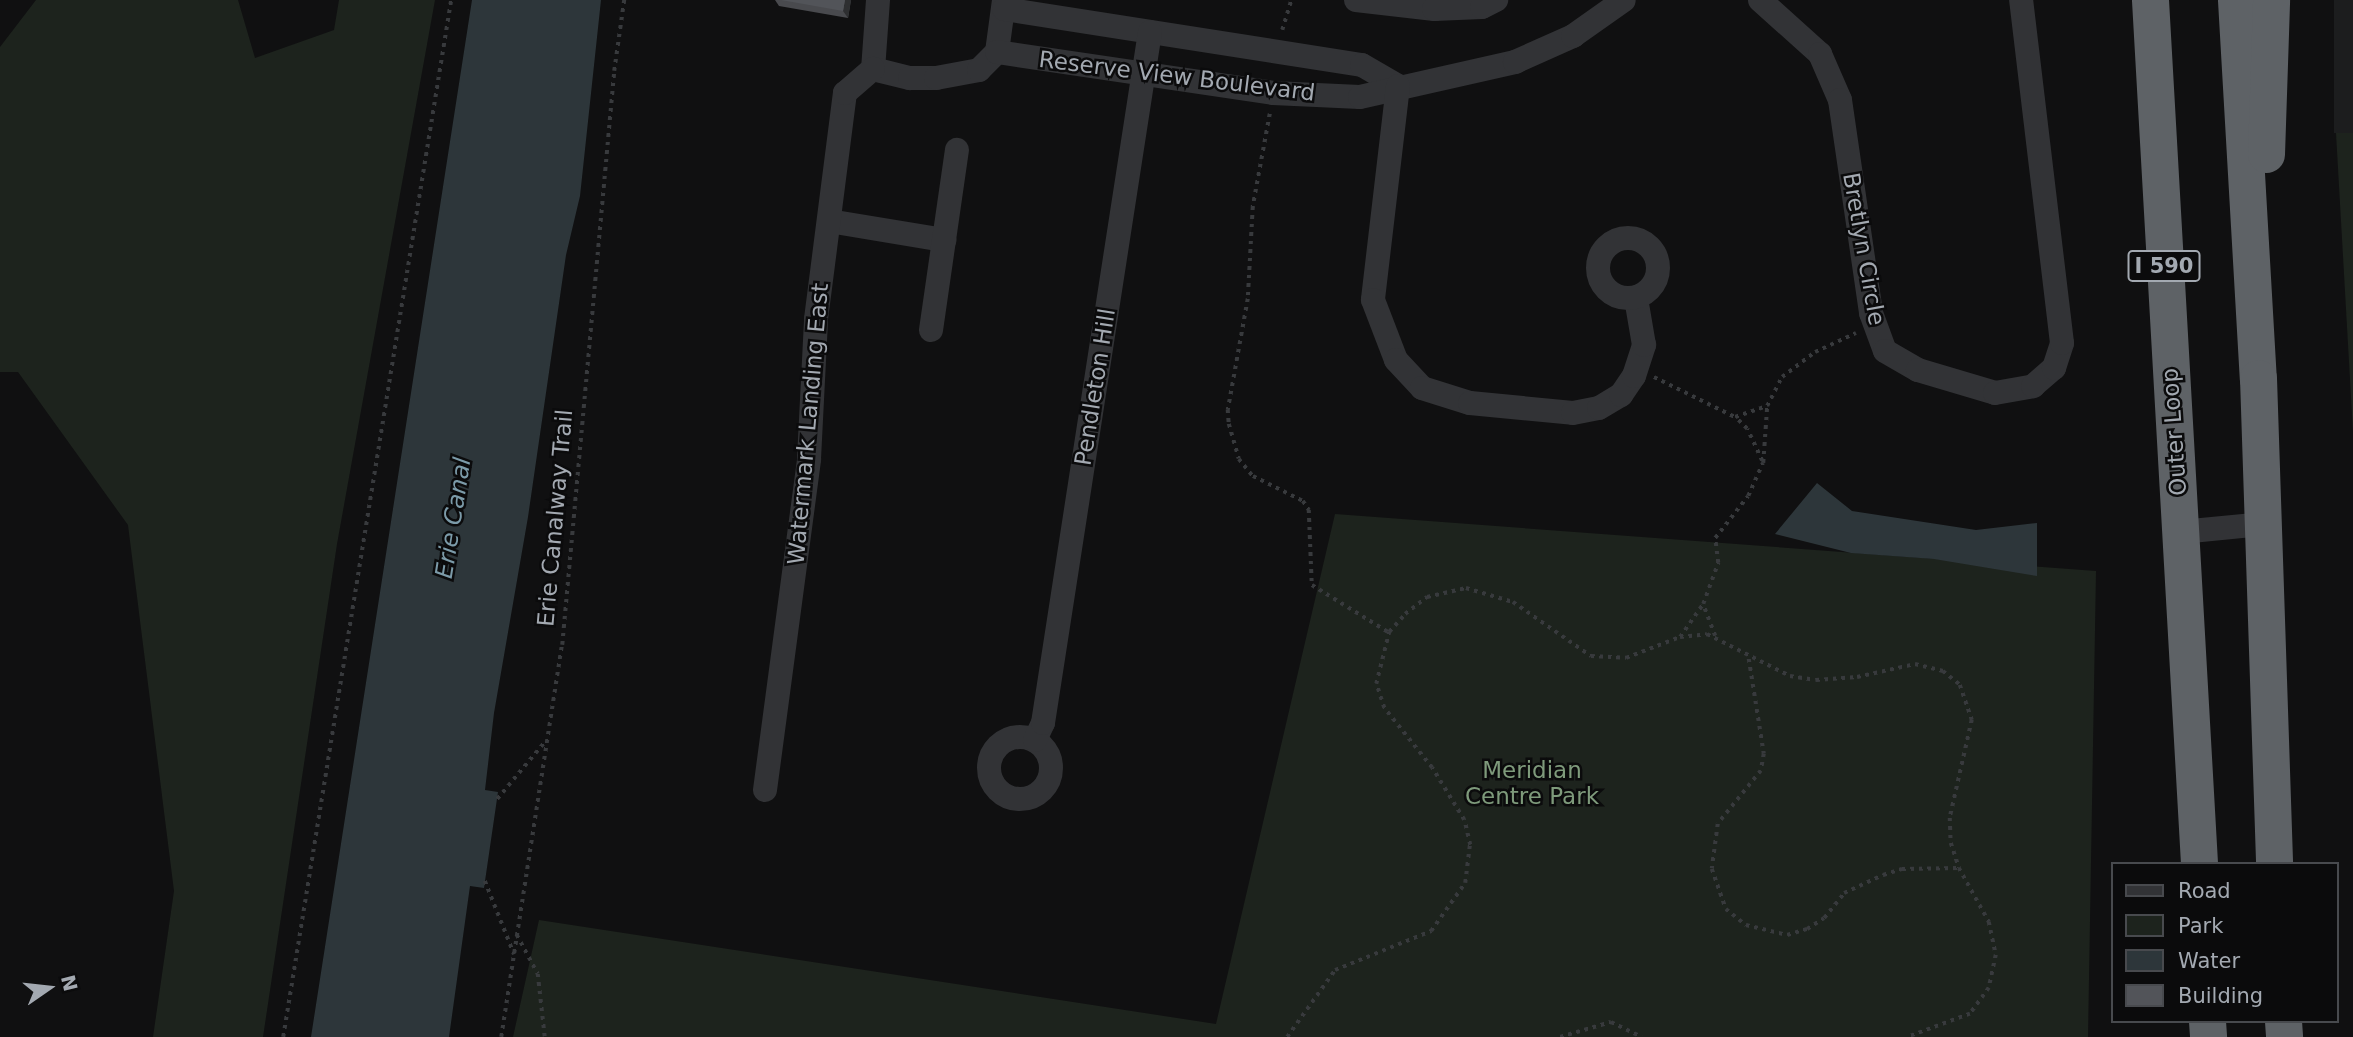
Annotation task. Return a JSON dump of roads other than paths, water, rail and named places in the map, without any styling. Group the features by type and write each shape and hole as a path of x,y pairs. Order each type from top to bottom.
{"highway":[{"name":"Outer Loop","path":"2150,0 2199,862"},
{"path":"2236,0 2258,379 2274,862"},
{"path":"2258,379 2271,0"}],"street":[{"path":"878,0 873,69 910,78 936,78 979,69 997,52"},
{"path":"1356,0 1434,9 1482,6 1496,0"},
{"name":"Reserve View Boulevard","path":"1398,86 1362,65 1150,32 1004,5 997,52 1273,93 1360,97 1398,86 1452,79 1516,62 1573,36 1624,0"},
{"name":"Bretlyn Circle","path":"1760,0 1820,54 1840,100 1871,313 1885,351 1918,370 1995,393 2033,386 2054,368 2062,343 2021,0"},
{"name":"Pendleton Hill","path":"1035,740 1043,723 1150,32"},
{"name":"Watermark Landing East","path":"765,790 808,459 816,319 845,93 873,69"},
{"path":"1398,86 1373,300 1396,360 1422,388 1470,403 1573,413 1599,408 1620,395 1637,368 1644,345 1636,298"},
{"path":"931,330 957,150"},
{"path":"828,221 944,240"},
{"path":"2181,532 2262,524"}],"water":[{"name":"Erie Canal","path":"472,0 601,0 580,196 566,255 528,517 494,713 485,790 498,792 484,888 470,886 449,1037 311,1037"},
{"path":"1817,483 1852,511 1976,530 2037,523 2037,576 1934,559 1851,553 1775,534"}],"park label":[{"name":"Meridian Centre Park","path":"1532,783"}]}
